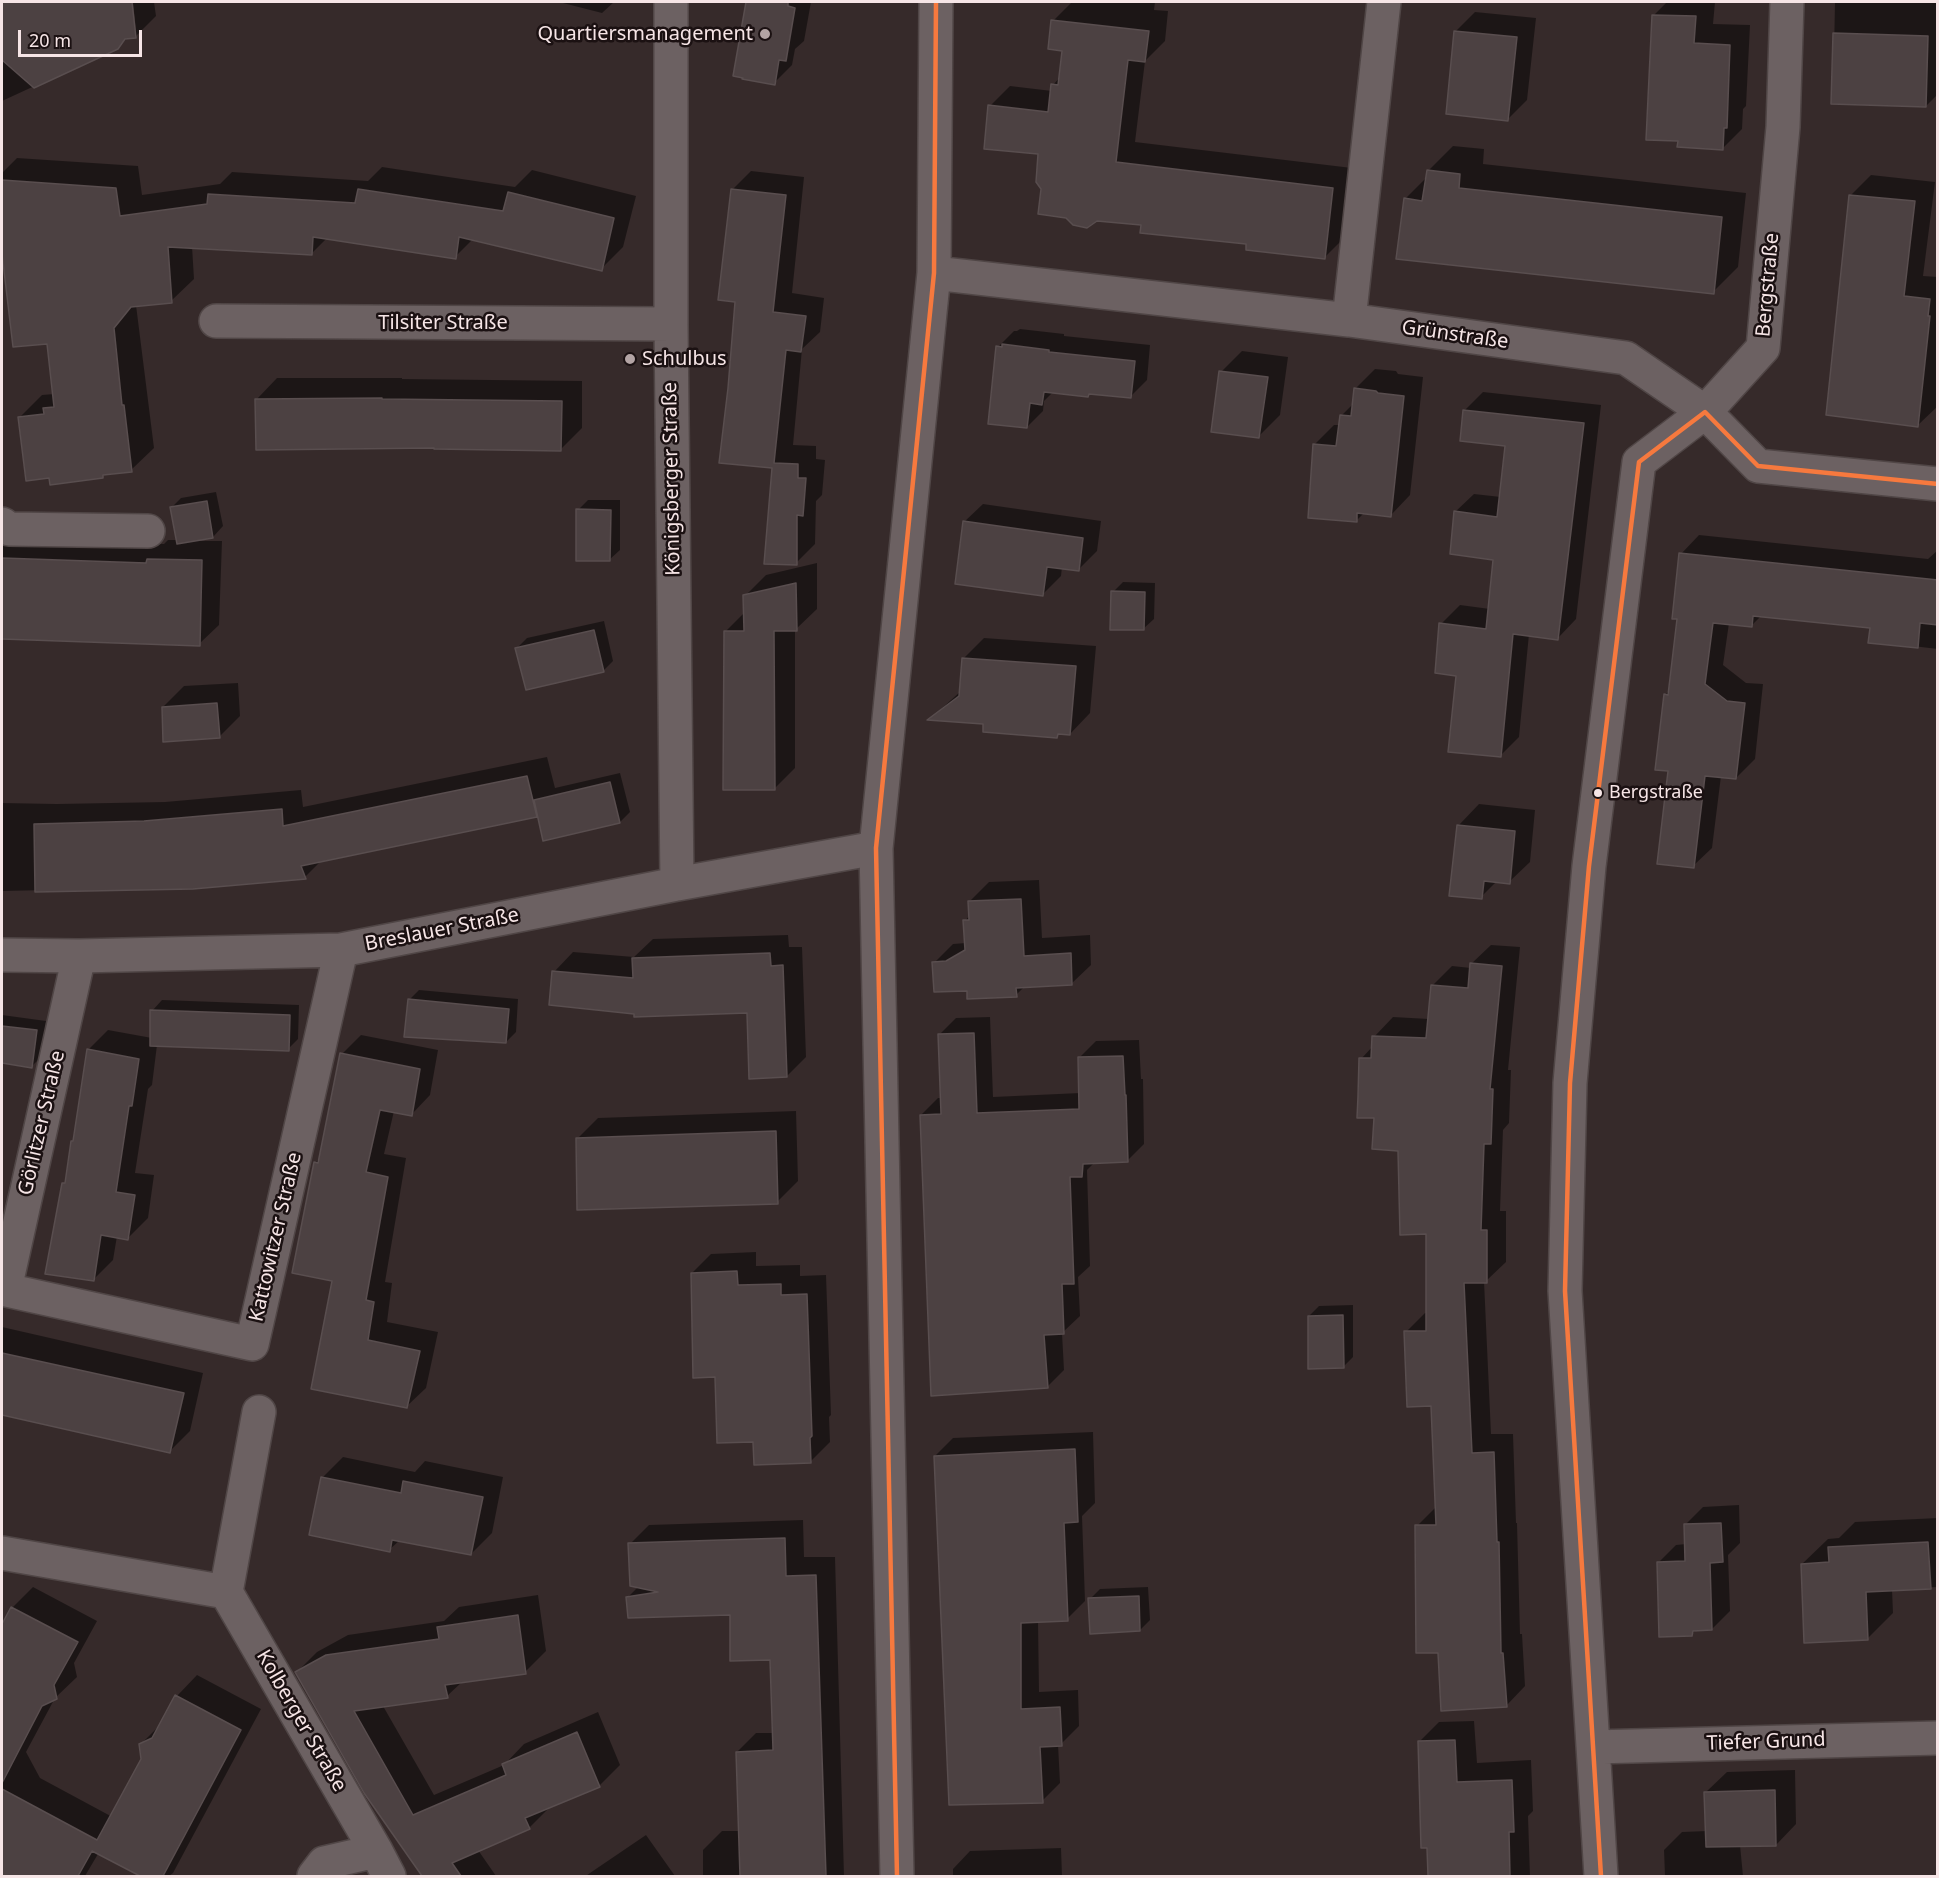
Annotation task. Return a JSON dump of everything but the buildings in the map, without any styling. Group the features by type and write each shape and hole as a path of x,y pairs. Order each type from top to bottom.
{"street":[{"name":"Königsberger Straße","path":"671,2 670,324 677,884"},
{"path":"897,1876 876,848 934,273 936,2"},
{"path":"1349,320 1384,2"},
{"name":"Bergstraße","path":"1600,1876 1565,1291 1570,1083 1589,866 1639,462 1705,411 1762,348 1783,127 1787,2"},
{"name":"Grünstraße","path":"934,273 1349,320 1626,358 1705,411 1758,466 1938,484"},
{"name":"Tilsiter Straße","path":"216,321 670,324"},
{"path":"2,524 9,529 148,531"},
{"name":"Breslauer Straße","path":"2,955 79,956 341,950 677,884 876,848"},
{"name":"Kattowitzer Straße","path":"3,1289 252,1344 341,950"},
{"name":"Görlitzer Straße","path":"3,1289 79,956"},
{"path":"2,1553 226,1592 259,1412"},
{"name":"Kolberger Straße","path":"226,1592 382,1864"},
{"name":"Tiefer Grund","path":"1594,1747 1938,1738"},
{"name":"Kolberger Straße","path":"314,1876 324,1863 382,1864"}],"transit line":[{"path":"897,1876 876,848 934,273 936,2"},
{"path":"1601,1876 1565,1291 1570,1083 1589,866 1639,462 1705,412 1758,466 1938,484"}],"place":[{"name":"Quartiersmanagement","path":"765,34"},
{"name":"Schulbus","path":"630,359"},
{"name":"Bergstraße","path":"1598,793"}]}
